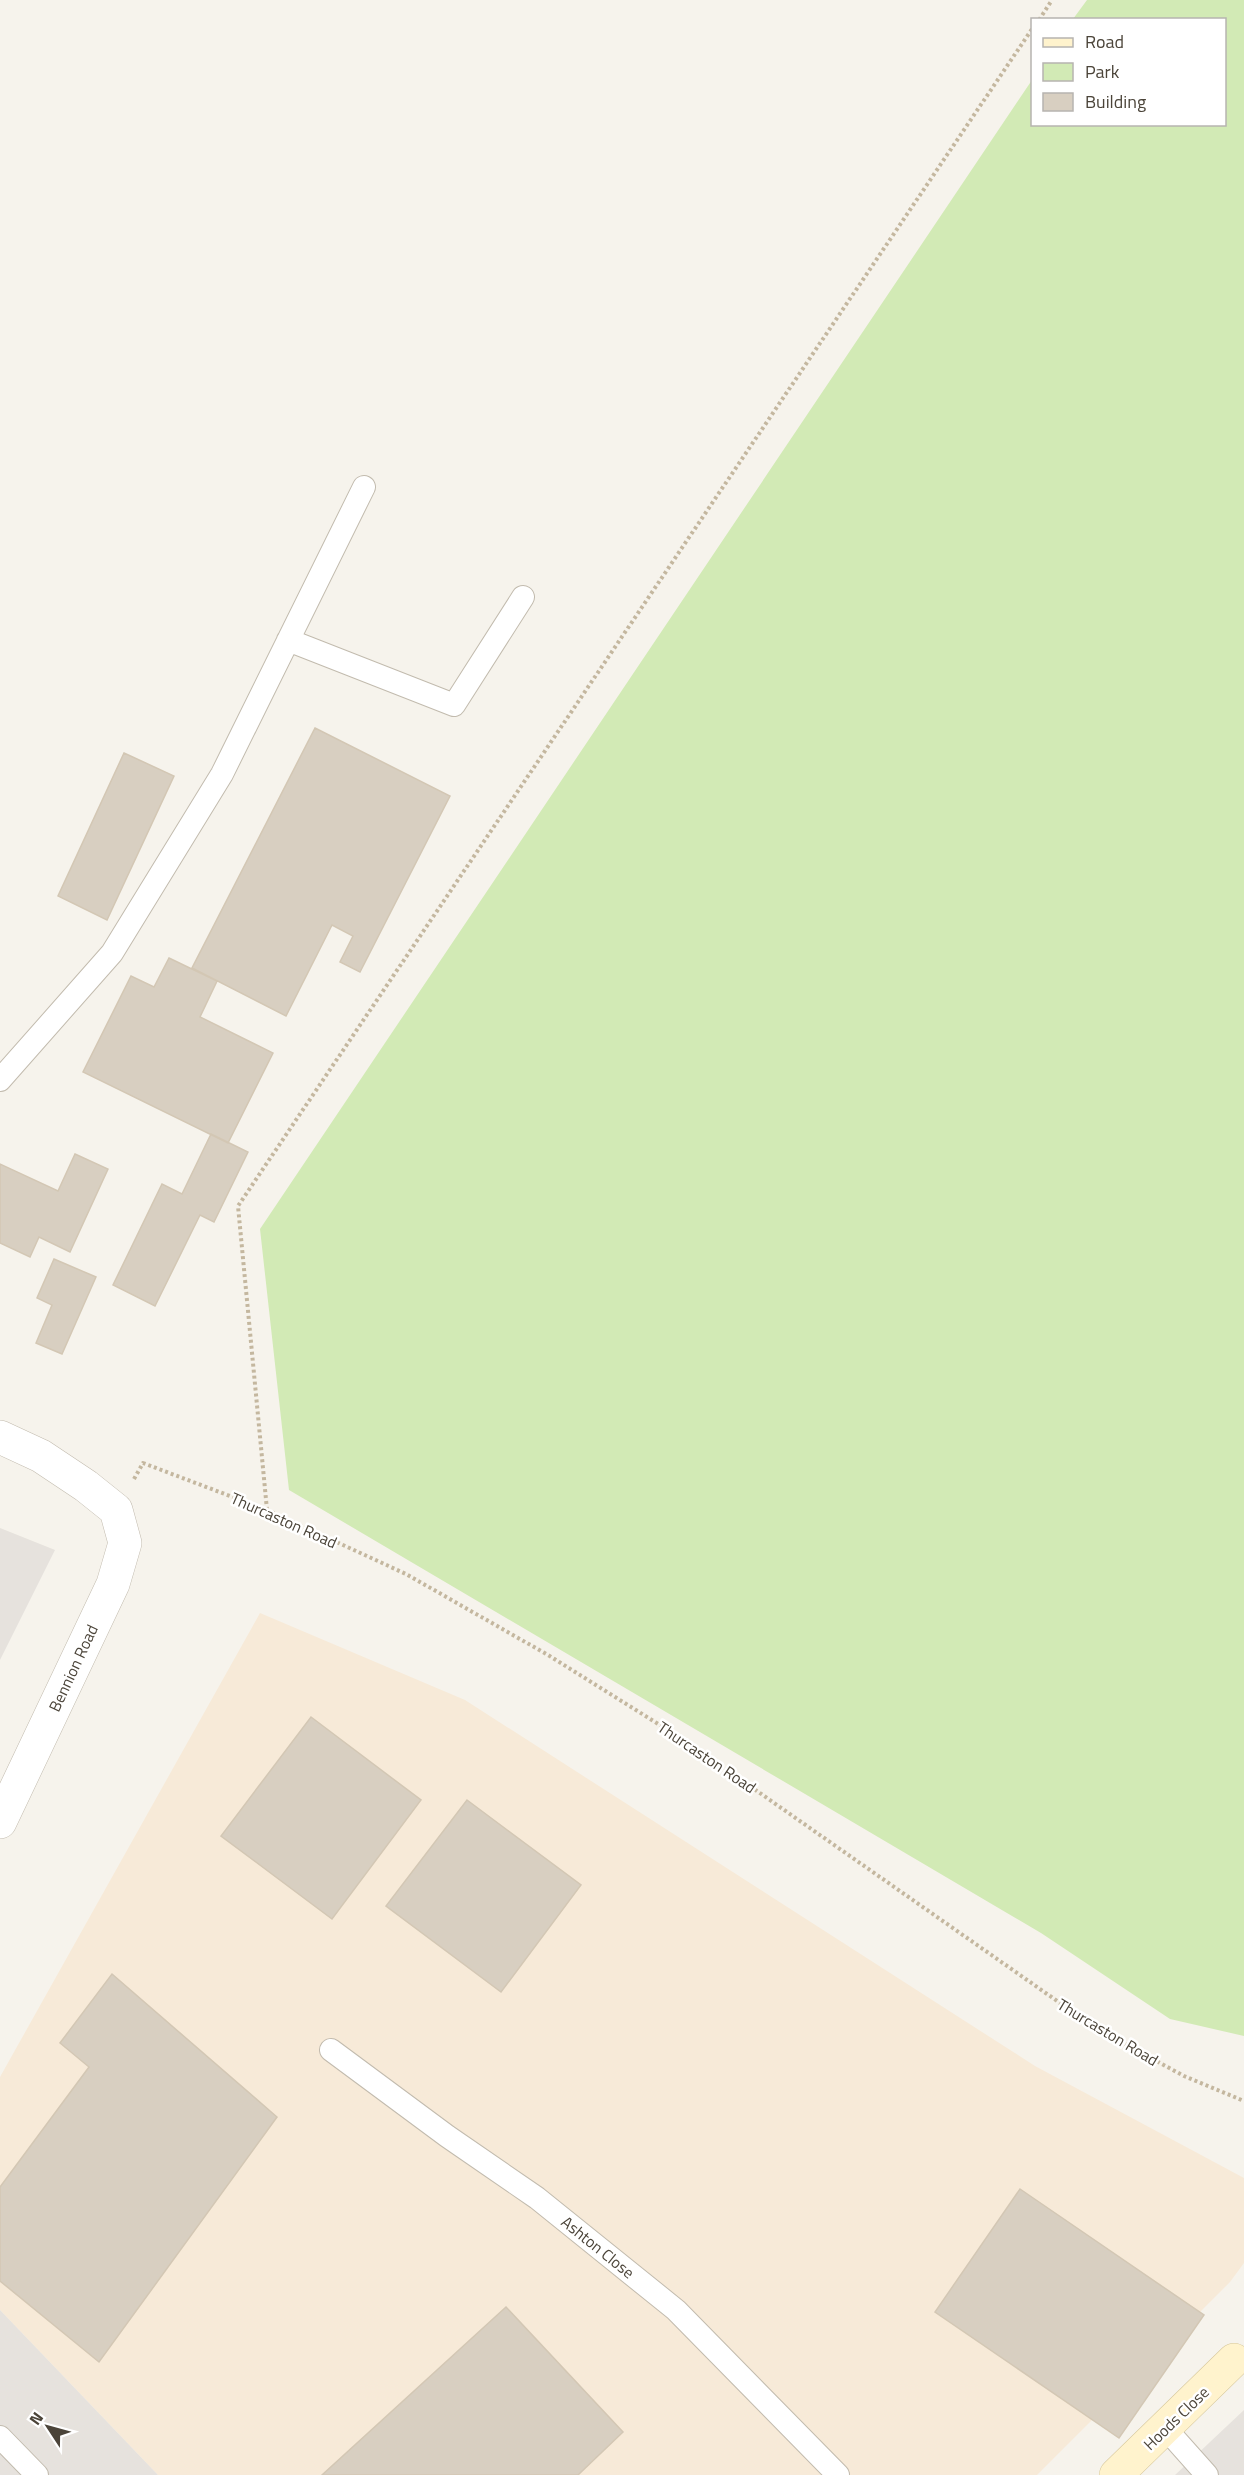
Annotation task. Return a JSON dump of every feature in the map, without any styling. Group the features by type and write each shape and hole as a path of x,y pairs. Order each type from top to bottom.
{"street":[{"name":"Bennion Road","path":"0,1437 41,1456 87,1486 116,1510 125,1543 113,1584 0,1822"},
{"name":"Hoods Close","path":"1116,2475 1166,2429 1234,2360"}],"lane":[{"path":"0,1080 112,953 222,774 364,487"},
{"path":"288,640 454,705 523,597"},
{"name":"Ashton Close","path":"331,2050 447,2136 537,2198 676,2310 838,2475"},
{"path":"1166,2429 1207,2475"},
{"path":"0,2437 36,2475"}],"path":[{"path":"1040,18 1052,0"},
{"path":"267,1510 238,1206 1031,30"},
{"name":"Thurcaston Road","path":"143,1463 267,1510 406,1574 548,1654 687,1742 1060,2002 1127,2046 1184,2076 1244,2101"}],"shaded area":[{"path":"0,1528 55,1550 0,1660"},
{"path":"260,1613 465,1700 1035,2066 1244,2178 1244,2263 1230,2282 1037,2475 158,2475 0,2310 0,2077"},
{"path":"0,2310 158,2475 0,2475"},
{"path":"1244,2410 1244,2475 1175,2475"}],"green space":[{"path":"1087,0 1244,0 1244,2036 1170,2019 1041,1933 289,1490 260,1229 1031,81 1031,126 1226,126 1226,18 1074,18"}],"building":[{"path":"315,728 450,796 360,972 340,962 353,936 332,925 286,1016 192,968"},
{"path":"124,753 174,776 107,920 58,896"},
{"path":"169,958 217,981 200,1017 273,1053 228,1143 83,1072 131,976 154,987"},
{"path":"211,1134 248,1152 214,1222 200,1215 155,1306 113,1285 162,1184 182,1194"},
{"path":"75,1154 108,1169 70,1252 39,1237 30,1257 0,1243 0,1164 58,1191"},
{"path":"54,1259 96,1277 62,1354 36,1343 52,1305 37,1298"},
{"path":"311,1717 421,1800 332,1919 221,1836"},
{"path":"467,1800 581,1885 501,1992 386,1906"},
{"path":"112,1974 277,2117 99,2362 0,2281 0,2187 89,2067 60,2043"},
{"path":"1020,2189 1204,2315 1119,2438 935,2312"},
{"path":"506,2307 623,2432 578,2475 322,2475"}]}
